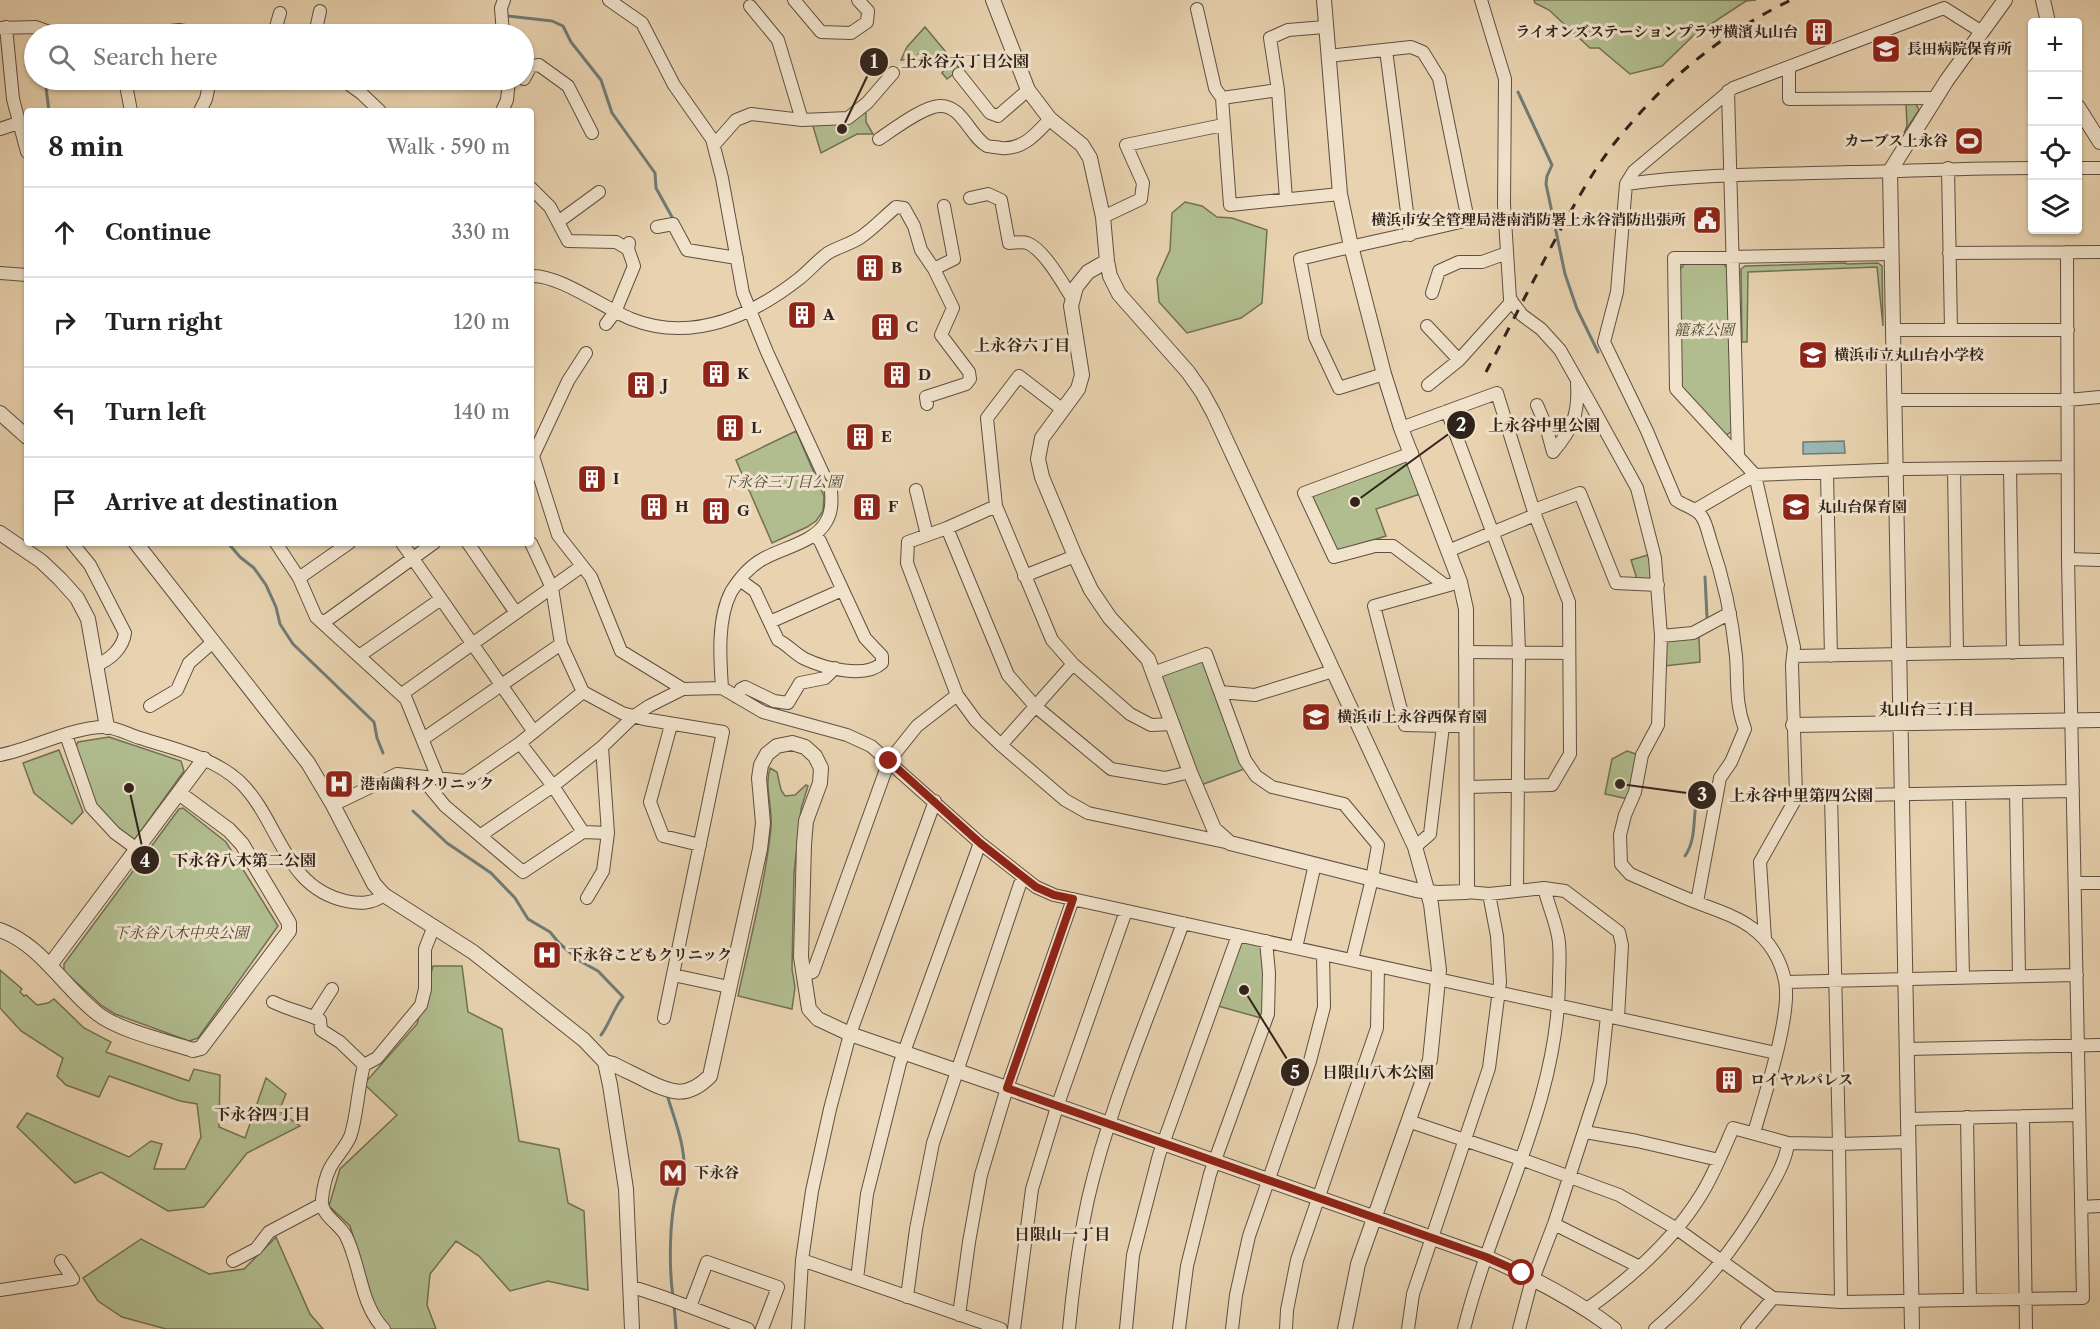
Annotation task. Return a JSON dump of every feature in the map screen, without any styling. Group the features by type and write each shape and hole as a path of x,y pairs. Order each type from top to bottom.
{"street":[{"path":"502,24 501,8 504,0"},
{"path":"609,0 642,23 674,85 712,139 722,178 743,293 767,352 831,491 832,508 826,523 814,535 761,560 748,570 731,593 725,609 719,654 722,688"},
{"path":"794,0 821,32 851,33 867,22 868,11 858,0"},
{"path":"993,0 1028,90 1050,119 1082,146 1090,158 1103,217 1107,261 1114,286 1124,303 1188,372 1202,392 1292,579 1415,847 1428,893 1439,979 1430,1060 1358,1264 1345,1329"},
{"path":"1324,0 1340,194 1352,246 1384,374 1401,428 1460,582 1466,609 1467,892"},
{"path":"1482,0 1505,78 1504,204 1510,299 1522,315 1541,329 1560,350 1637,488 1655,558 1661,636 1658,725 1642,755 1635,792 1625,814 1620,835 1621,864 1630,874 1735,917 1765,939 1777,957 1786,982 1786,1005 1776,1053 1754,1133"},
{"path":"1912,1329 1890,171 1936,98 2005,0"},
{"path":"2043,0 2047,18"},
{"path":"750,6 778,40 802,120"},
{"path":"1697,902 1720,778 1731,762 1745,729 1738,712 1736,657 1730,613 1717,561 1702,517 1695,510 1685,507 1676,500 1647,431 1604,342 1617,292 1626,184 1634,171 1728,91 1944,8 1982,32"},
{"path":"1197,9 1215,88 1222,98 1230,205 1340,194"},
{"path":"317,24 320,11"},
{"path":"277,24 280,13"},
{"path":"24,27 3,27 13,99 24,142"},
{"path":"1286,199 1278,90 1270,38 1288,30 1325,27"},
{"path":"1328,56 1411,47 1423,52 1439,78 1468,220 1300,259 1315,337 1339,388 1384,374"},
{"path":"1386,50 1410,235"},
{"path":"534,66 539,65 568,87 592,133"},
{"path":"1789,67 1788,99 1936,98"},
{"path":"714,145 736,120 750,114 802,120 848,118 867,104 893,73"},
{"path":"959,74 990,113 998,116 1028,90"},
{"path":"127,90 130,108"},
{"path":"202,108 208,90"},
{"path":"357,90 377,108"},
{"path":"503,108 508,90"},
{"path":"1222,98 1278,90"},
{"path":"1728,91 1738,455"},
{"path":"879,139 930,107 940,105 947,106 959,116 988,146 1010,148 1025,144 1050,119"},
{"path":"2082,113 2100,142"},
{"path":"0,129 18,123"},
{"path":"1103,217 1142,199 1143,183 1126,145 1223,125"},
{"path":"1948,168 1951,329"},
{"path":"1626,184 1678,177 1730,174 2028,168"},
{"path":"2082,168 2100,168"},
{"path":"534,191 550,207 568,241 616,242 629,245 634,266 615,312 606,324"},
{"path":"558,222 599,192"},
{"path":"970,198 988,194 1001,200 1009,243 1025,242 1034,246 1072,298"},
{"path":"934,269 954,259 944,206"},
{"path":"534,276 540,275 560,283 615,312 645,324 675,328 709,326 742,316 771,300 828,254 860,238 896,207 904,208 914,226 921,250 934,269 953,308 941,335 969,372 970,379 966,384 926,398 927,404"},
{"path":"657,227 673,224 687,250 737,258"},
{"path":"1408,1121 1619,1195 1677,1229 1773,1298 1841,1302 1912,1302 2083,1298 2068,559 2067,252"},
{"path":"1949,253 2100,252"},
{"path":"1432,293 1439,271 1460,262 1482,262 1507,253"},
{"path":"1765,939 1760,862 1796,795 1793,725 1794,647 1755,475 1676,389 1674,258 1892,254"},
{"path":"1107,261 1082,278 1072,298 1071,306 1082,375 1078,389 1042,438 1038,459 1042,477 1091,590 1110,618 1148,659 1214,829 1230,843"},
{"path":"0,273 24,274"},
{"path":"1428,385 1460,360 1512,302"},
{"path":"1427,326 1460,360"},
{"path":"1894,330 2068,330"},
{"path":"534,454 568,381 586,353"},
{"path":"1063,410 1019,376 987,418 996,506 1052,640 1073,663 1130,714 1150,725 1173,724"},
{"path":"1537,405 1553,452 1569,433 1576,415 1578,400 1576,379"},
{"path":"1401,428 1497,393 1534,513 1569,602 1570,754 1552,785 1467,787"},
{"path":"1895,400 2068,400 2100,397"},
{"path":"1447,411 1517,598 1519,652 1517,890"},
{"path":"0,413 24,434"},
{"path":"1412,453 1304,493 1334,558 1374,546 1393,546 1446,585"},
{"path":"1695,510 1755,475 2067,467"},
{"path":"2010,468 2013,653"},
{"path":"1954,469 1957,653"},
{"path":"534,470 558,535 591,578 621,651 683,689"},
{"path":"1827,473 1832,656"},
{"path":"916,490 927,535"},
{"path":"1448,551 1580,494 1616,583 1658,585"},
{"path":"996,506 947,528 908,542 907,563 957,695 976,721 1065,800 1088,813 1230,843 1428,893 1489,894 1544,888 1565,891 1619,932 1622,945 1600,1082 1554,1224 1533,1279 1519,1329"},
{"path":"947,528 1008,675 1035,706 1111,769 1165,778 1190,772"},
{"path":"0,533 41,561 77,598 88,619 107,727"},
{"path":"740,580 755,591 778,640 788,644 804,659 849,672 877,668 882,663 882,656 865,638 820,541 814,535"},
{"path":"74,546 90,565 125,633 124,641 107,662 96,665"},
{"path":"138,546 293,742 333,805 365,870 384,895 473,952 584,1040 605,1062 626,1189 632,1329"},
{"path":"278,546 299,578 316,617 406,699 438,778"},
{"path":"299,578 345,546"},
{"path":"404,546 534,732"},
{"path":"323,623 430,546"},
{"path":"470,546 516,613"},
{"path":"532,546 552,588 561,644 583,692 621,712 634,716 671,725 723,732 664,1018"},
{"path":"1024,576 1075,556"},
{"path":"2068,559 2100,560"},
{"path":"402,694 582,566"},
{"path":"1460,582 1374,606 1405,725 1466,726"},
{"path":"770,622 843,590"},
{"path":"359,656 441,599"},
{"path":"1661,636 1693,633 1730,613"},
{"path":"150,706 177,690 189,663 213,642"},
{"path":"423,739 561,644"},
{"path":"1793,656 2070,651"},
{"path":"1465,652 1569,653"},
{"path":"1153,673 1206,654 1245,760 1256,776 1272,787 1344,804 1378,845 1352,960"},
{"path":"1001,745 1073,663"},
{"path":"736,697 745,687 774,701 788,703 800,682 825,678 835,668"},
{"path":"1220,692 1255,695 1333,671"},
{"path":"481,835 553,786 602,747 634,716 649,706 683,689 722,688 763,712 847,735 871,746 980,843 1036,887 1054,895 1776,1053"},
{"path":"333,805 397,774 465,781 520,743 583,692"},
{"path":"802,975 813,972 889,761 917,726 957,695"},
{"path":"1793,725 2100,720"},
{"path":"671,725 650,802 663,836 700,845"},
{"path":"1415,847 1430,834 1443,726"},
{"path":"0,755 88,729 107,727 204,759 220,767 243,786 293,867 314,887 325,894 348,902 374,902 384,895"},
{"path":"66,735 92,807 115,833 137,849"},
{"path":"520,743 553,786 583,832"},
{"path":"605,1062 666,1090 676,1092 686,1092 699,1086 710,1076 760,849 763,823 759,778 761,765 767,754 777,746 792,743 805,747 815,756 821,768 820,783 806,821 801,957 809,1009 818,1019 850,1034 1486,1257 1533,1279 1587,1309 1614,1329"},
{"path":"586,898 603,871 608,833 602,747"},
{"path":"50,965 204,759"},
{"path":"422,777 446,807 523,872 583,832 608,833"},
{"path":"1796,795 2073,791"},
{"path":"2016,792 2019,976"},
{"path":"0,930 9,933 28,946 98,1013 113,1023 193,1050 201,1048 289,931 290,922 242,844 229,830 179,793"},
{"path":"1959,793 1963,977"},
{"path":"1830,795 1836,979 1841,1302"},
{"path":"798,1329 802,1260 812,1191 830,1109 850,1034 935,801"},
{"path":"857,1279 867,1194 903,1052 980,843"},
{"path":"1296,948 1315,864"},
{"path":"907,1297 916,1228 933,1143 956,1070 1024,878"},
{"path":"2075,883 2100,883"},
{"path":"1464,1329 1472,1296 1539,1109 1552,1058 1558,1005 1559,938 1544,888"},
{"path":"1408,1329 1413,1294 1490,1068 1499,993 1497,936 1489,894"},
{"path":"959,1315 981,1175 1007,1088 1073,899"},
{"path":"1014,1329 1032,1189 1057,1107 1126,911"},
{"path":"1069,1329 1072,1292 1088,1199 1109,1124 1183,923"},
{"path":"384,1329 375,1320 369,1306 347,1239 336,1222 322,1210 322,1204 329,1170 349,1139 353,1127 364,1065 377,1058 421,1005 425,989 425,949 434,926"},
{"path":"1126,1329 1133,1255 1163,1143 1238,935"},
{"path":"1179,1329 1187,1266 1213,1161 1268,1014 1269,973 1266,941"},
{"path":"1232,1329 1236,1295 1249,1236 1310,1061 1324,1007 1323,954"},
{"path":"1286,1329 1287,1310 1297,1260 1377,1028 1378,966"},
{"path":"673,975 729,987"},
{"path":"1786,982 2077,975"},
{"path":"314,1017 333,989"},
{"path":"273,1002 292,1012 301,1011 320,1020 321,1030 340,1042 364,1065"},
{"path":"1907,1048 2100,1045"},
{"path":"1908,1119 2079,1115"},
{"path":"2023,1116 2026,1329"},
{"path":"1967,1117 1970,1300"},
{"path":"1587,1309 1640,1267 1677,1229 1701,1195 1733,1128 1788,1143 1909,1142"},
{"path":"1585,1132 1637,1141 1719,1160"},
{"path":"1655,1329 1684,1304 1722,1262 1746,1230 1771,1186 1787,1152 1788,1143"},
{"path":"233,1261 256,1249 269,1232 322,1204"},
{"path":"2082,1206 2100,1206"},
{"path":"1554,1224 1640,1267"},
{"path":"802,1260 1001,1329"},
{"path":"0,1290 73,1279 61,1261"},
{"path":"686,1305 706,1262 778,1287 762,1329"},
{"path":"631,1289 639,1289 666,1298 748,1329"},
{"path":"1747,1329 1773,1298"}],"green space":[{"path":"1534,0 1756,0 1746,1 1694,35 1662,66 1630,74 1599,48 1590,48 1549,10 1535,3"},
{"path":"925,27 960,69 947,79 942,73 945,69 927,57 919,54 916,59 901,60 907,47"},
{"path":"1906,104 1916,104 1919,110 1904,133 1907,126"},
{"path":"864,110 866,122 873,134 857,134 821,153 812,123"},
{"path":"1185,202 1202,206 1217,217 1232,218 1267,230 1262,303 1241,318 1187,333 1159,302 1157,279 1170,250 1172,213"},
{"name":"籠森公園","path":"1685,263 1723,263 1727,268 1732,431 1725,436 1680,389 1678,272"},
{"path":"1878,263 1882,266 1883,326 1877,267 1748,272 1747,342 1742,342 1741,269 1745,266"},
{"name":"下永谷三丁目公園","path":"796,431 824,496 823,511 816,521 807,527 772,543 736,460"},
{"path":"1408,461 1420,494 1376,509 1386,536 1337,551 1312,496"},
{"path":"1648,555 1654,582 1637,579 1631,560"},
{"path":"1699,636 1700,662 1664,666 1665,640"},
{"path":"1203,660 1244,769 1201,785 1159,676"},
{"path":"109,737 181,761 184,771 133,842 93,805 74,750 78,742"},
{"path":"59,750 83,812 72,824 34,793 23,763"},
{"path":"1627,751 1639,755 1628,799 1605,794 1612,759"},
{"path":"770,768 777,772 781,790 785,796 795,795 806,785 808,786 801,809 794,873 792,969 795,987 792,1009 738,996 761,891 771,828 768,782"},
{"name":"下永谷八木中央公園","path":"183,808 226,842 278,926 198,1038 189,1041 115,1014 102,1006 64,971 64,964 179,809"},
{"path":"1242,939 1262,946 1264,1010 1261,1018 1218,1006"},
{"path":"433,966 462,966 468,1012 502,1029 519,1141 559,1149 568,1203 584,1211 588,1290 548,1281 510,1291 479,1256 456,1241 430,1274 427,1305 436,1329 390,1329 375,1309 350,1226 329,1206 340,1169 397,1115 364,1084 417,1024"},
{"path":"0,970 22,989 20,992 24,996 26,995 37,1005 54,999 84,1028 111,1042 106,1052 189,1081 194,1069 220,1075 219,1127 245,1138 266,1078 286,1094 279,1111 300,1126 247,1153 204,1207 168,1211 101,1172 75,1183 17,1127 27,1113 129,1157 151,1141 162,1144 154,1169 185,1169 201,1137 197,1104 180,1101 109,1076 99,1097 66,1085 57,1076 63,1058 21,1031 0,1008"},
{"path":"276,1237 310,1314 323,1329 166,1329 122,1317 98,1301 83,1278 141,1239 209,1274 244,1269"}],"water":[{"path":"1844,441 1845,453 1803,454 1803,442"}],"waterway":[{"path":"507,16 552,21 563,26 571,42 601,80 612,113 655,173 656,188 672,217"},
{"path":"46,90 49,108"},
{"path":"1518,92 1552,165 1546,184 1565,274 1577,309 1598,352"},
{"path":"231,546 254,568 266,585 276,607 280,624 293,644 374,722 383,753"},
{"path":"1705,577 1707,617"},
{"path":"1685,856 1690,847 1696,801 1703,784"},
{"path":"413,811 447,843 491,873 515,898 528,919 550,932 580,961 598,971 623,997 601,1035"},
{"path":"668,1098 679,1133 684,1161 684,1173 674,1202 671,1229 670,1259 673,1297"},
{"path":"674,1304 676,1329"}],"railway":[{"path":"1486,372 1575,203 1615,142 1644,108 1702,55 1745,25 1791,0"}],"place":[{"name":"ライオンズステーションプラザ横濱丸山台","path":"1819,32"},
{"name":"長田病院保育所","path":"1886,49"},
{"name":"上永谷六丁目公園","path":"842,129"},
{"name":"カーブス上永谷","path":"1969,141"},
{"name":"横浜市安全管理局港南消防署上永谷消防出張所","path":"1707,220"},
{"name":"B","path":"870,268"},
{"name":"A","path":"802,315"},
{"name":"C","path":"885,327"},
{"name":"横浜市立丸山台小学校","path":"1813,355"},
{"name":"K","path":"716,374"},
{"name":"D","path":"897,375"},
{"name":"J","path":"641,385"},
{"name":"L","path":"730,428"},
{"name":"E","path":"860,437"},
{"name":"I","path":"592,479"},
{"name":"上永谷中里公園","path":"1355,502"},
{"name":"H","path":"654,507"},
{"name":"F","path":"867,507"},
{"name":"丸山台保育園","path":"1796,507"},
{"name":"G","path":"716,511"},
{"name":"横浜市上永谷西保育園","path":"1316,717"},
{"name":"港南歯科クリニック","path":"339,784"},
{"name":"上永谷中里第四公園","path":"1620,784"},
{"name":"下永谷八木第二公園","path":"129,788"},
{"name":"下永谷こどもクリニック","path":"547,955"},
{"name":"日限山八木公園","path":"1244,990"},
{"name":"ロイヤルパレス","path":"1729,1080"},
{"name":"下永谷","path":"673,1173"}],"district":[{"name":"上永谷六丁目","path":"1022,345"},
{"name":"丸山台三丁目","path":"1926,709"},
{"name":"下永谷四丁目","path":"262,1114"},
{"name":"日限山一丁目","path":"1062,1234"}],"route":[{"path":"889,761 980,843 1036,887 1054,895 1073,899 1007,1088 1319,1197 1486,1257 1522,1273"}]}
